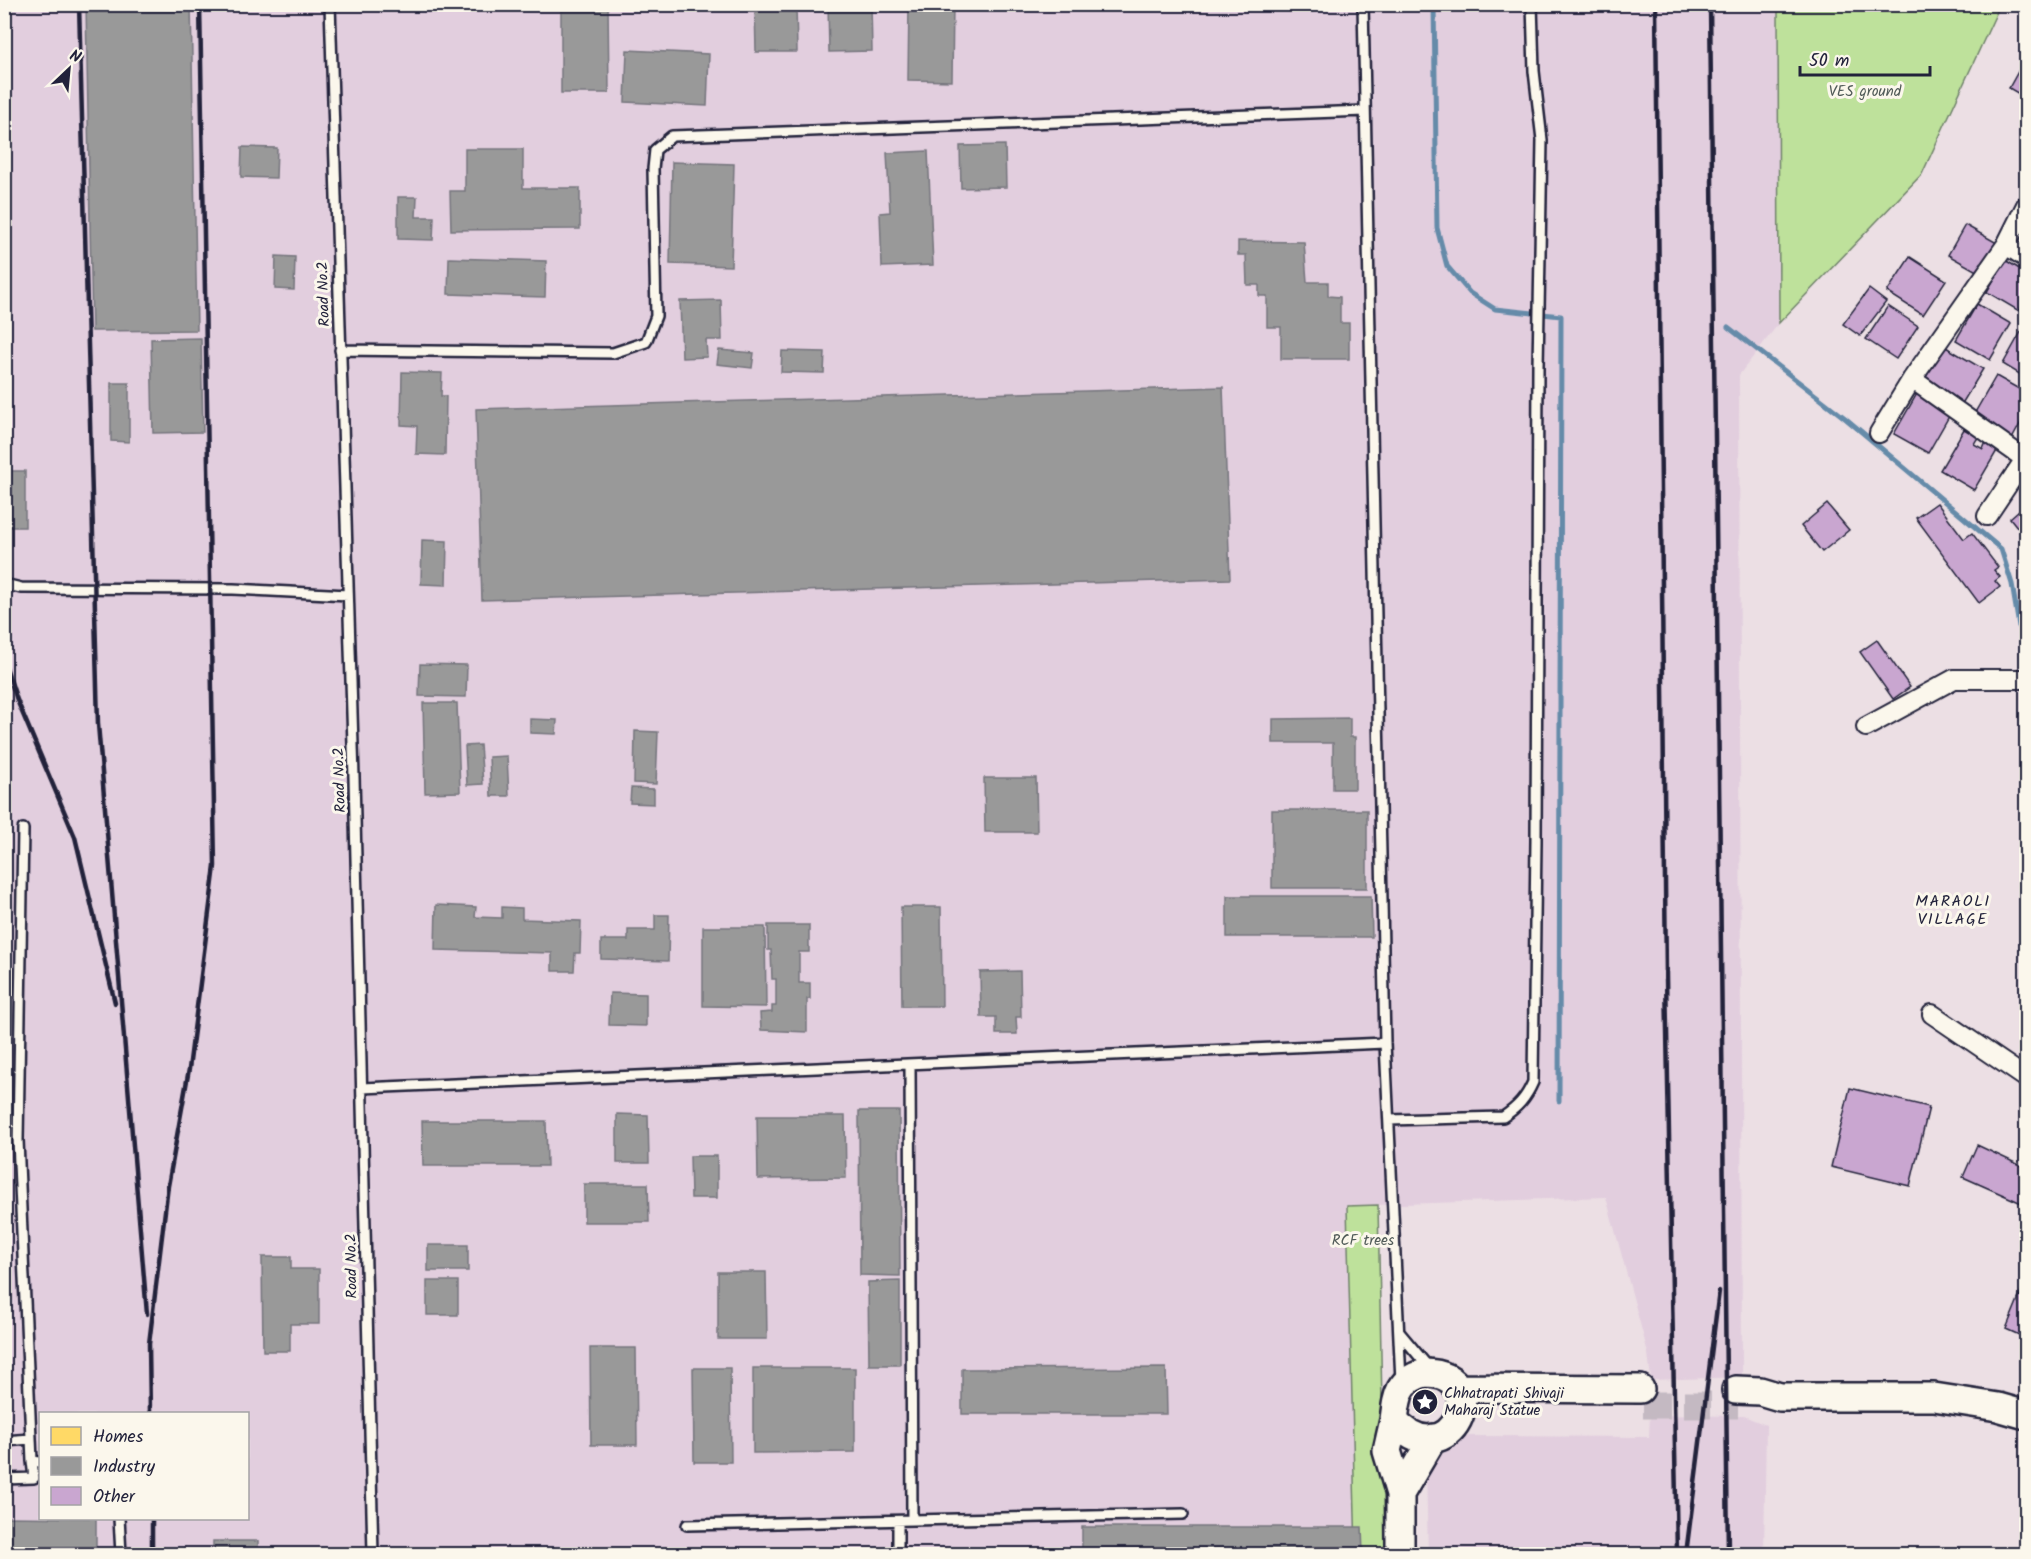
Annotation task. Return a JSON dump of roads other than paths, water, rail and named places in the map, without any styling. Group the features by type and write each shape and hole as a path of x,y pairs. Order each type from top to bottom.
{"street":[{"path":"1879,433 1912,379 2006,245 2026,205"},
{"path":"2006,245 2026,258"},
{"path":"1912,379 2026,458 1987,516"},
{"path":"1866,727 1954,679 2026,679"},
{"path":"1932,1014 2026,1078"},
{"path":"1395,1420 1415,1436 1433,1438 1450,1431 1461,1415 1460,1397 1451,1381 1434,1373 1416,1375 1401,1387 1397,1396 1395,1420 1387,1451 1400,1494 1400,1554"},
{"path":"1460,1397 1642,1397"},
{"path":"1737,1398 1763,1404 1780,1397 1934,1397 1998,1407 2026,1415"},
{"path":"1400,1494 1433,1438"}],"lane":[{"name":"Road No.2","path":"330,4 362,1088 373,1554"},
{"path":"1363,4 1385,1043 1401,1387"},
{"path":"1389,1120 1503,1117 1515,1109 1527,1096 1533,1082 1542,140 1534,71 1532,4"},
{"path":"340,350 613,353 645,342 656,316 654,160 656,150 672,136 1365,111"},
{"path":"4,584 21,588 233,589 348,595"},
{"path":"4,1479 34,1478 36,1462 31,1439 18,1140 22,829"},
{"path":"362,1088 1385,1043"},
{"path":"910,1064 912,1520"},
{"path":"1399,1332 1434,1373"},
{"path":"4,1441 31,1439"},
{"path":"687,1525 1183,1514"},
{"path":"119,1520 121,1554"},
{"path":"898,1521 898,1554"}],"waterway":[{"path":"1434,4 1437,228 1447,266 1470,293 1495,309 1561,316 1559,1101"},
{"path":"1728,327 1845,418 2001,549 2012,584 2019,626 2026,633"}],"tunnel":[{"path":"1643,1405 1738,1405"}],"railway":[{"path":"79,4 98,724 147,1314"},
{"path":"150,1412 149,1344 168,1186 189,1069 215,866 200,4"},
{"path":"1656,4 1666,977 1677,1554"},
{"path":"1710,4 1728,1554"},
{"path":"4,661 17,700 75,837 115,1003"},
{"path":"1686,1554 1719,1291"},
{"path":"152,1520 152,1554"}],"place":[{"name":"Chhatrapati Shivaji Maharaj Statue","path":"1425,1402"}],"district":[{"name":"MARAOLI VILLAGE","path":"1953,909"}],"park label":[{"name":"VES ground","path":"1865,91"},
{"name":"RCF trees","path":"1363,1240"}]}
